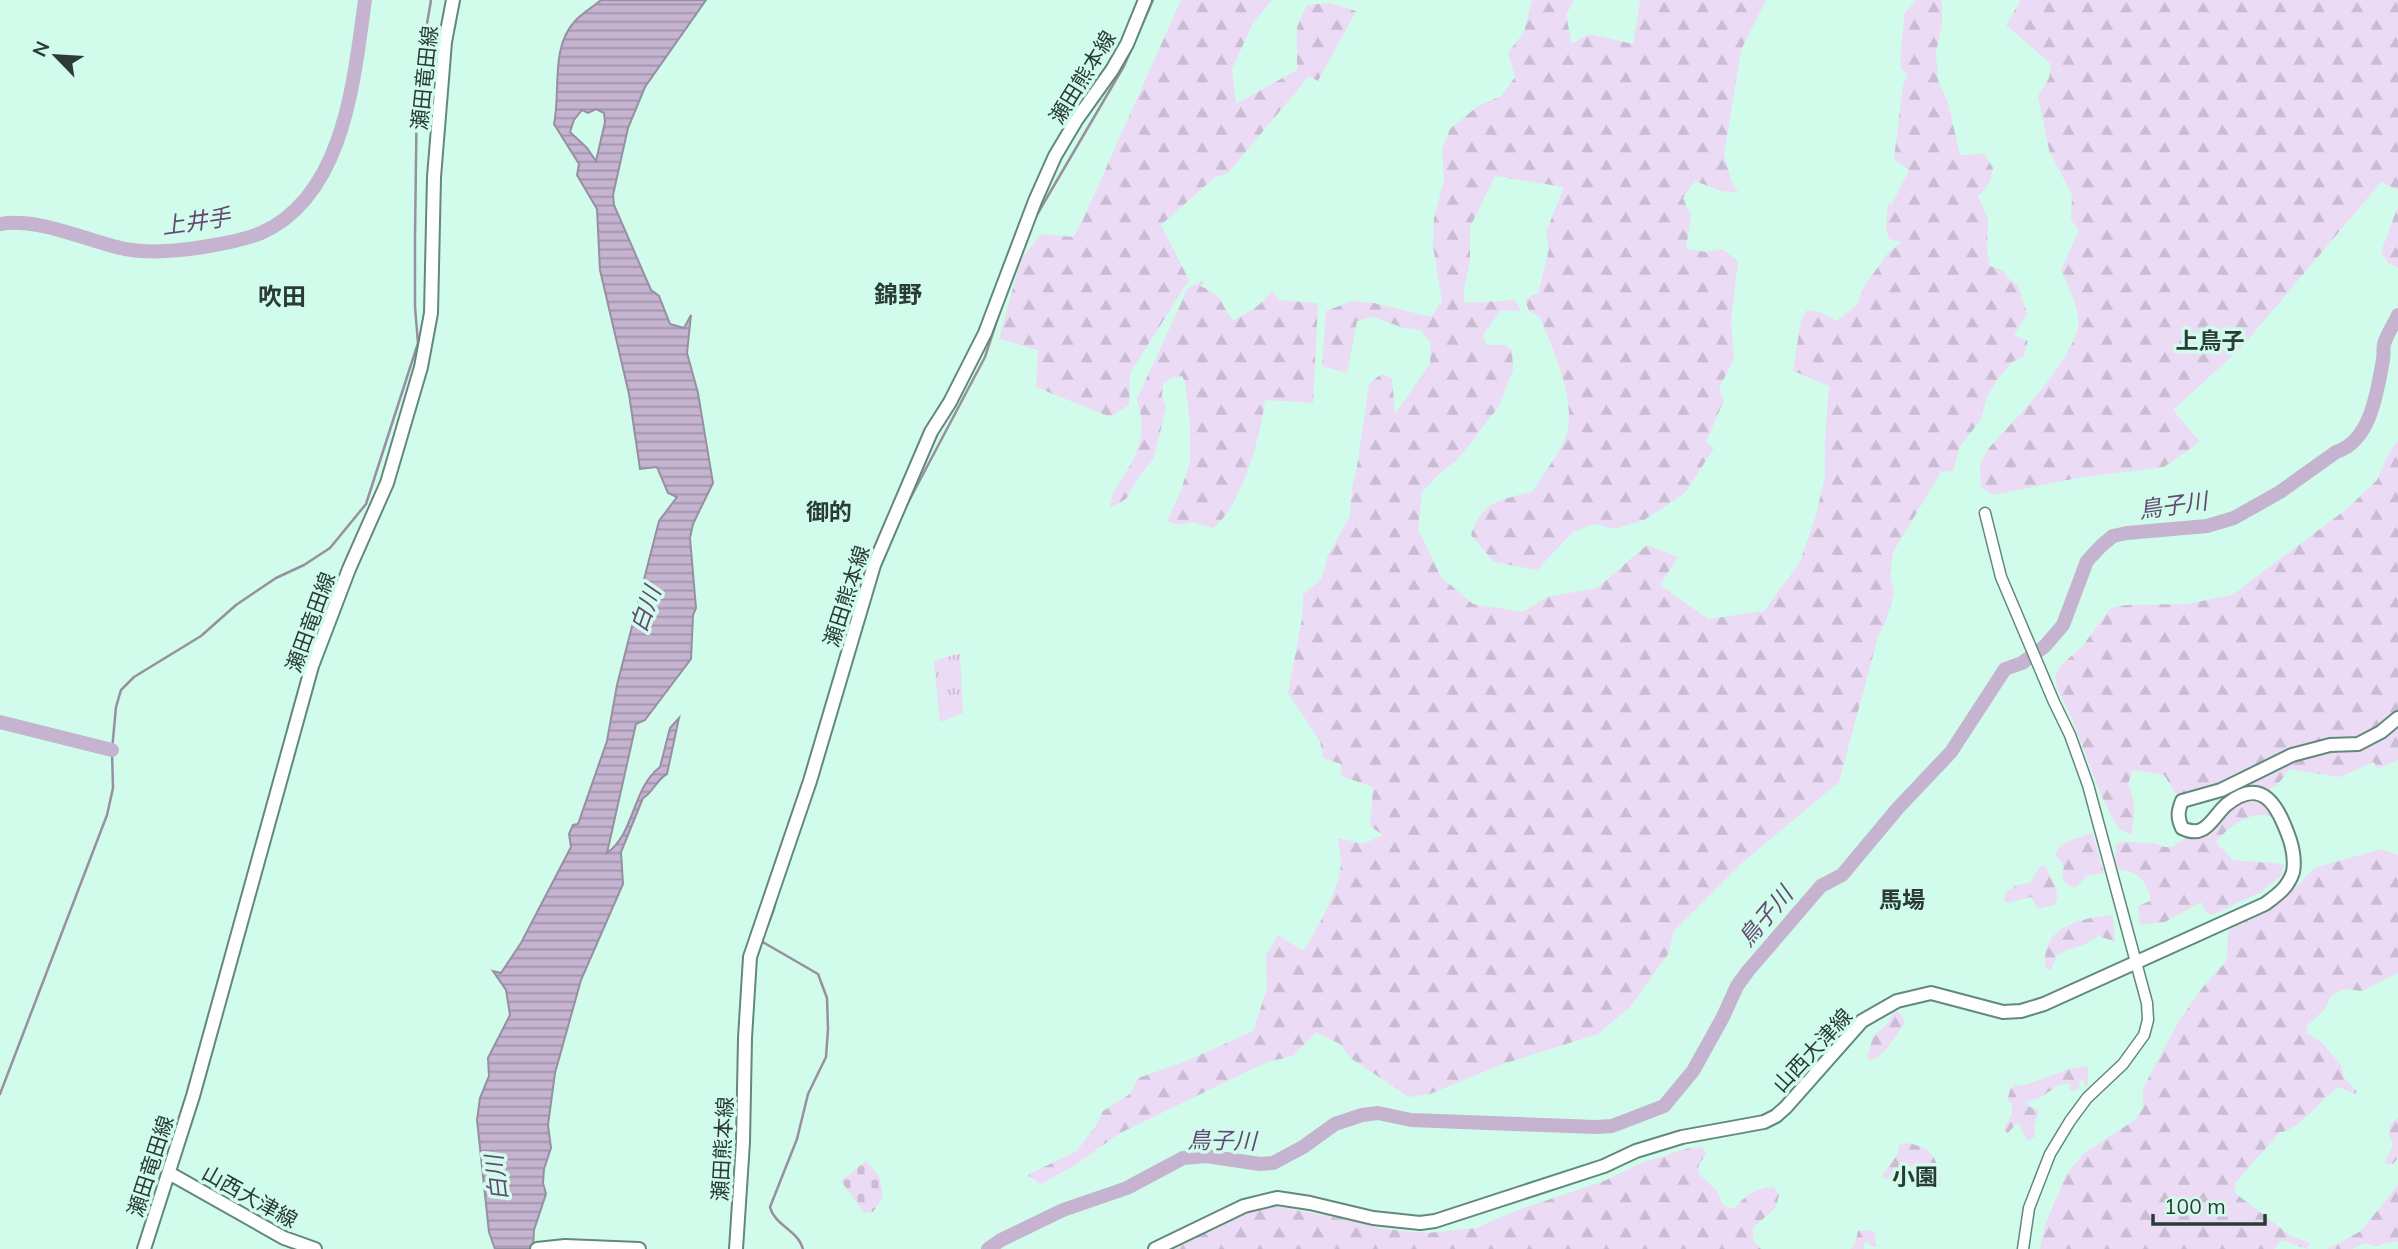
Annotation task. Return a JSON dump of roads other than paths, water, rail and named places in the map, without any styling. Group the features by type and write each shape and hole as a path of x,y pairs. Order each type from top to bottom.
{"main road":[{"name":"瀬田竜田線","path":"144,1249 193,1096 313,666 349,569 387,483 421,367 431,313 436,139 445,42 453,0"},
{"name":"瀬田熊本線","path":"736,1249 750,957 810,781 874,565 931,432 950,402 985,333 1055,156 1122,52 1145,0"},
{"name":"山西大津線","path":"1156,1249 1244,1206 1277,1198 1392,1221 1420,1223 1456,1216 1675,1139 1764,1122 1776,1116 1802,1091 1862,1021 1897,1001 1931,993 2003,1012 2021,1011 2044,1004 2264,904 2281,892 2292,872 2292,845 2280,811 2264,796 2248,794 2236,799 2203,829 2197,831 2182,828 2178,811 2182,801 2221,790 2292,755 2330,746 2358,744 2381,732 2398,718"},
{"name":"山西大津線","path":"169,1173 284,1238 315,1249"},
{"path":"537,1249 565,1245 639,1249"}],"street":[{"path":"1985,513 2001,577 2070,735 2088,785 2147,1003 2148,1020 2144,1035 2123,1064 2087,1098 2050,1154 2029,1208 2023,1249"}],"water":[{"name":"白川","path":"601,0 706,0 645,87 628,128 613,195 614,205 651,290 659,296 670,324 684,328 691,315 687,353 698,393 713,483 693,524 690,538 696,608 693,615 691,659 645,720 636,724 607,853 623,834 644,786 660,767 670,728 679,718 667,774 643,798 621,852 623,884 581,980 555,1073 548,1125 551,1148 544,1169 543,1183 546,1194 534,1230 533,1249 495,1249 489,1232 477,1120 480,1098 489,1076 488,1058 510,1015 506,990 493,971 501,973 521,943 571,847 569,834 573,825 578,824 607,741 617,685 659,521 677,497 668,493 657,467 640,469 629,394 600,270 597,209 577,175 579,164 554,124 562,44 575,21","holes":["596,109 604,113 605,122 596,161 570,132 574,120 582,110 588,113"]}],"waterway":[{"name":"上井手","path":"0,224 30,224 125,249 167,251 248,238 289,216 311,192 328,164 340,132 356,64 365,0"},
{"path":"0,1094 107,815 113,788 112,750 116,707 121,690 134,677 201,636 236,605 276,578 304,565 330,548 366,504 418,343 415,307 417,83 431,0"},
{"path":"1035,218 1124,66 1153,0"},
{"path":"902,514 985,357 1004,299"},
{"name":"鳥子川","path":"988,1249 1063,1210 1127,1188 1183,1158 1206,1156 1260,1164 1273,1163 1303,1147 1335,1124 1362,1115 1378,1113 1411,1120 1595,1127 1612,1126 1664,1106 1693,1071 1737,986 1748,971 1821,886 1842,875 1898,808 1951,752 2005,669 2022,663 2045,646 2063,625 2087,561 2113,536 2207,526 2234,518 2280,492 2348,446 2365,426 2370,414 2378,386 2384,344 2398,315"},
{"name":"上井手","path":"0,722 112,750"},
{"path":"765,932 776,898"},
{"path":"761,941 818,974 827,998 826,1057 808,1094 797,1139 770,1207 803,1249"}],"district":[{"name":"錦野","path":"898,294"},
{"name":"吹田","path":"282,296"},
{"name":"上鳥子","path":"2210,340"},
{"name":"御的","path":"829,511"},
{"name":"馬場","path":"1902,899"},
{"name":"小園","path":"1915,1176"}]}
